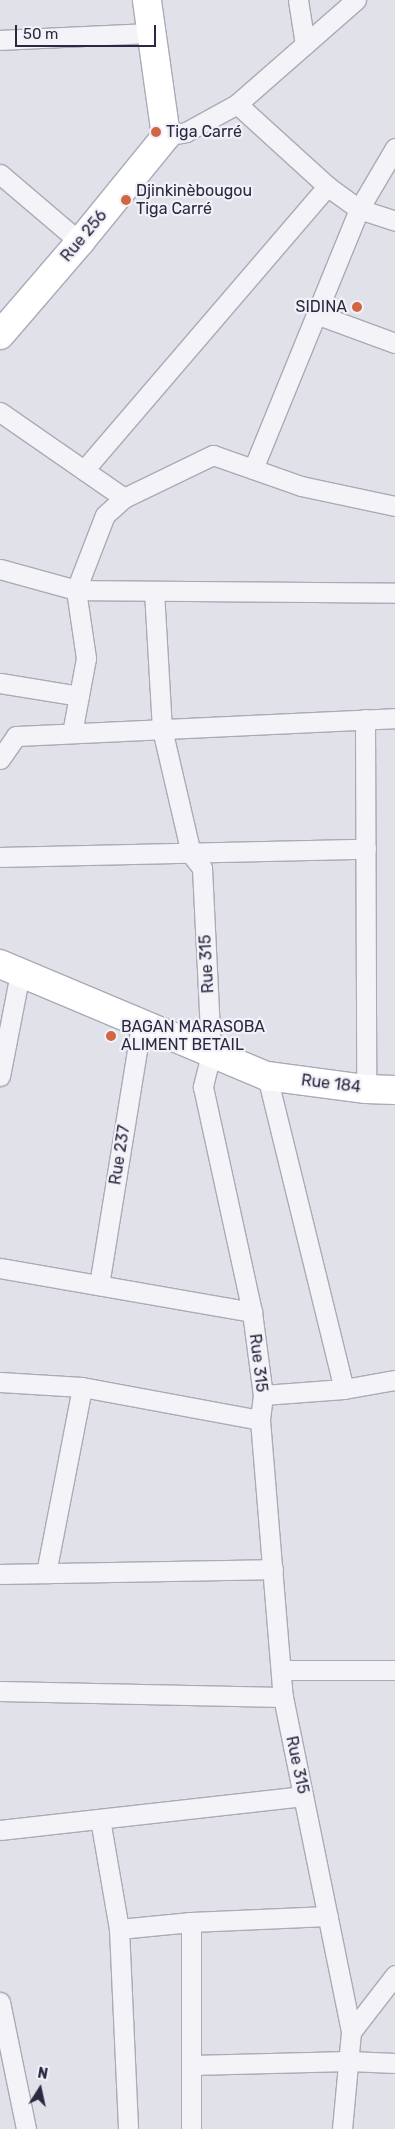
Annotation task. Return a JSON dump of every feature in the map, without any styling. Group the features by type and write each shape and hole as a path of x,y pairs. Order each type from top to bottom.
{"street":[{"path":"147,0 166,136 186,132 237,104 356,0"},
{"path":"298,0 305,44"},
{"path":"0,40 151,33"},
{"path":"237,104 327,186 359,208 395,220"},
{"name":"Rue 256","path":"0,335 80,242 166,136"},
{"path":"253,469 359,208 395,148"},
{"path":"0,174 80,242"},
{"path":"84,470 327,186"},
{"path":"316,314 395,343"},
{"path":"0,412 124,498"},
{"path":"72,733 86,658 76,590 105,515 124,498 213,455 301,486 395,506"},
{"path":"0,569 76,590 395,593"},
{"name":"Rue 315","path":"154,591 162,729 191,854 202,868 211,1054 203,1087 252,1312 263,1395 260,1420 283,1697 351,2032 342,2129"},
{"path":"0,683 79,696"},
{"path":"0,759 16,736 395,718"},
{"path":"365,719 366,1089"},
{"path":"0,856 191,854 366,849"},
{"path":"0,1076 10,968"},
{"name":"Rue 184","path":"10,968 267,1076 366,1089 395,1090"},
{"name":"Rue 237","path":"99,1285 142,1025"},
{"path":"267,1076 344,1389"},
{"path":"0,1268 252,1312"},
{"path":"263,1395 344,1389 395,1380"},
{"path":"0,1382 82,1387 260,1420"},
{"path":"46,1573 82,1387"},
{"path":"0,1574 273,1569"},
{"path":"282,1670 395,1670"},
{"path":"0,1691 283,1697"},
{"path":"0,1830 303,1796"},
{"path":"100,1819 118,1929 128,2129"},
{"path":"118,1929 191,1922 328,1916"},
{"path":"191,1922 191,2129"},
{"path":"351,2032 395,1975"},
{"path":"0,2002 26,2129"},
{"path":"192,2065 349,2061 395,2063"}],"place":[{"name":"Tiga Carré","path":"156,132"},
{"name":"Djinkinèbougou Tiga Carré","path":"126,200"},
{"name":"SIDINA","path":"357,307"},
{"name":"BAGAN MARASOBA ALIMENT BETAIL","path":"111,1036"}]}
